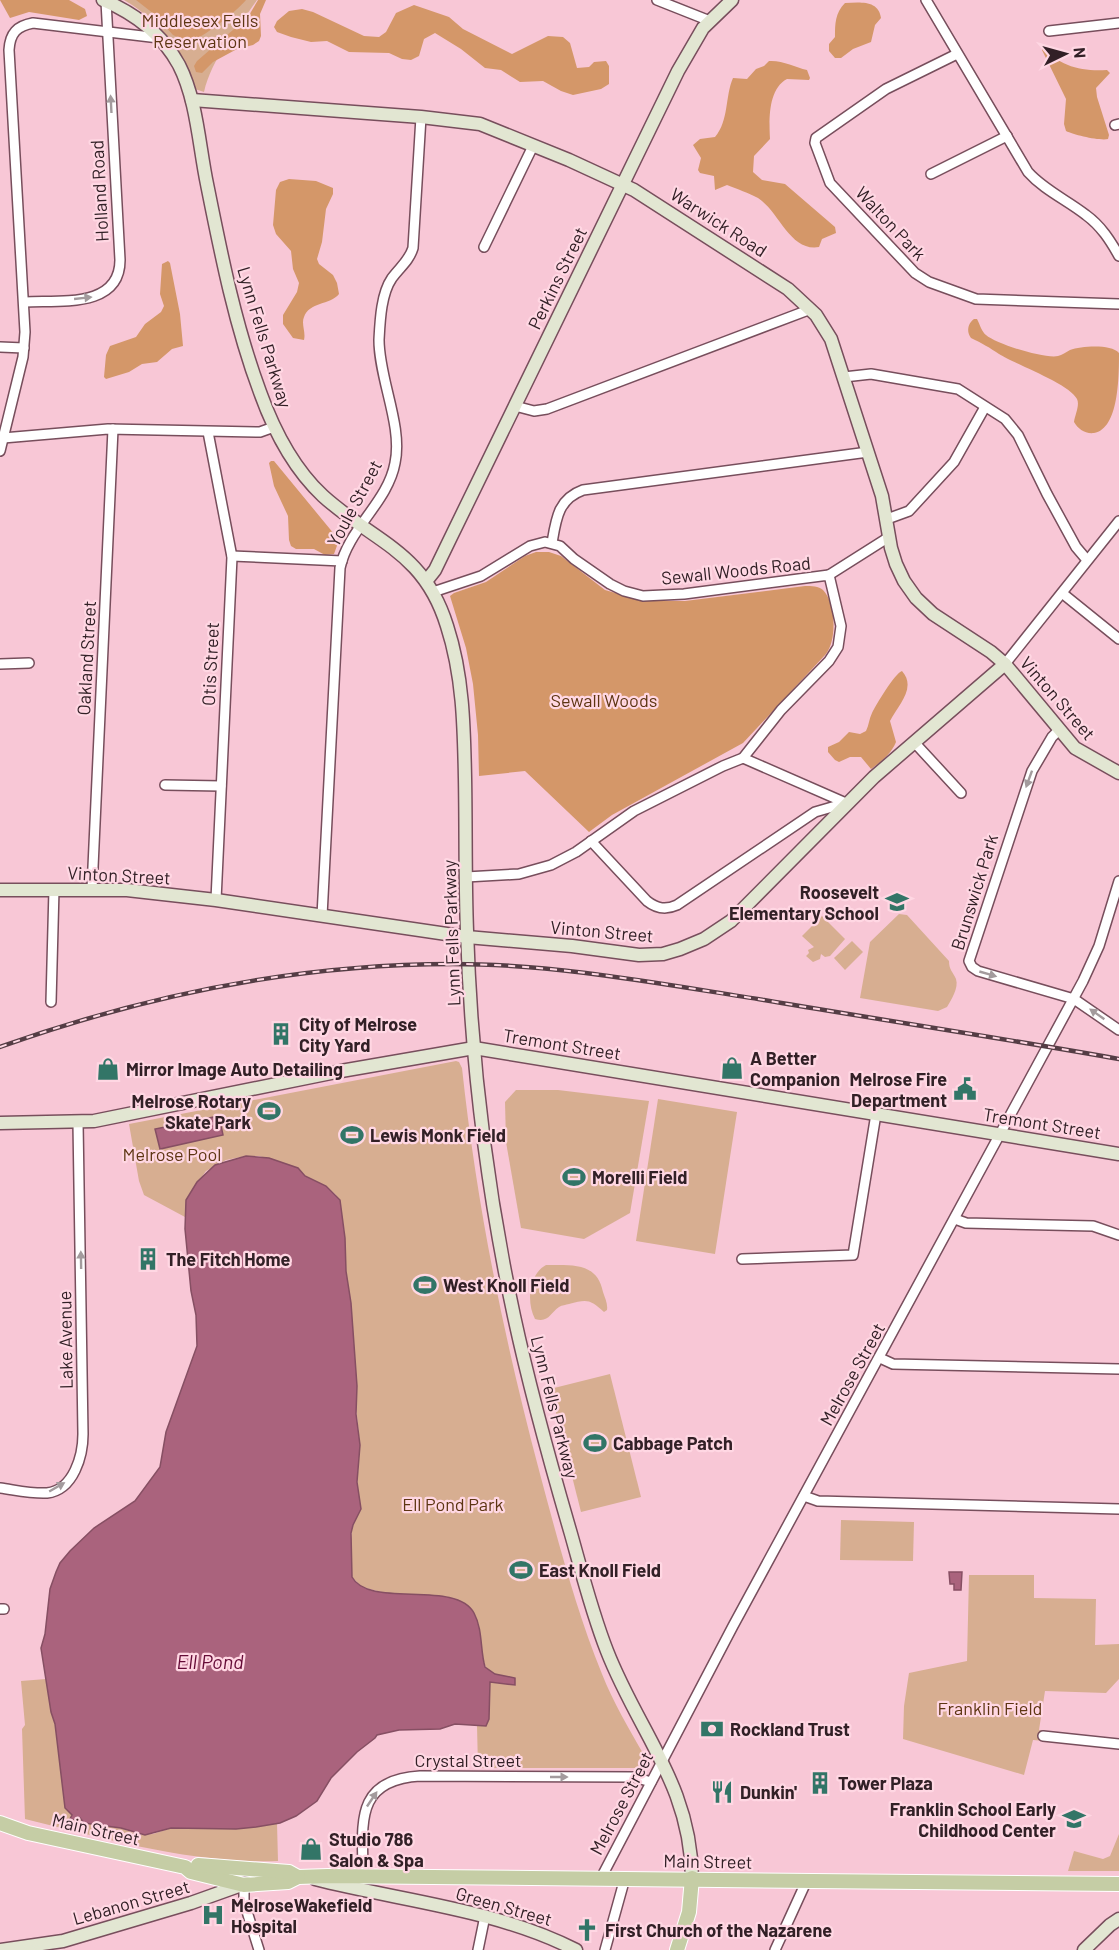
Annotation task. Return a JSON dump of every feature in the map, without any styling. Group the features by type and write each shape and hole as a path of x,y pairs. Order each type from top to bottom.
{"main road":[{"name":"Perkins Street","path":"427,580 435,570 678,71 697,38 710,21 732,0"},
{"name":"Lynn Fells Parkway","path":"104,1 134,16 159,38 180,67 192,100 215,228 231,296 256,383 274,427 292,459 312,484 333,504 405,557 427,580 443,613 452,640 462,700 467,937 474,1048 485,1151 496,1223 531,1387 602,1638 631,1705 662,1761 678,1796 687,1826 692,1854 692,1878 689,1912 677,1950"},
{"name":"Warwick Road","path":"192,100 475,123 623,184 779,283 811,309 828,332 868,452 887,519 889,537 898,570 916,598 933,614 1005,664"},
{"name":"Vinton Street","path":"0,890 128,890 216,900 467,937 572,946 629,955 656,955 680,949 714,933 737,915 846,803 1005,664 1080,752 1119,773"},
{"name":"Tremont Street","path":"0,1123 78,1123 341,1071 474,1048 1119,1154"},
{"name":"Main Street","path":"0,1823 28,1833 184,1868 191,1872 244,1885 288,1882 301,1877 363,1876 1119,1884"},
{"name":"Main Street","path":"184,1868 194,1865 289,1872 301,1877"},
{"name":"Lebanon Street","path":"0,1950 63,1941 191,1904 244,1885 267,1871"},
{"path":"398,1876 403,1894 419,1902"},
{"name":"Green Street","path":"301,1877 485,1916 541,1935 576,1950"},
{"path":"1084,1950 1114,1922 1119,1910"}],"street":[{"path":"657,0 710,21"},
{"path":"926,0 1032,176 1092,219 1119,256"},
{"name":"Holland Road","path":"25,302 94,297 109,288 118,273 120,260 104,1"},
{"path":"0,451 24,348 25,302 10,40 18,28 33,23 159,38"},
{"path":"1049,31 1119,23"},
{"name":"Walton Park","path":"957,54 886,89 816,138 817,148 830,183 902,261 924,279 976,299 1119,304"},
{"name":"Youle Street","path":"322,916 342,561 361,524 384,488 396,460 396,437 379,338 387,289 393,277 407,262 413,248 421,117"},
{"path":"931,174 1007,136"},
{"path":"484,247 533,146"},
{"path":"515,406 534,411 547,410 811,309"},
{"path":"0,347 24,348"},
{"path":"844,377 871,374 955,388 965,392 1005,419 1013,427 1072,539 1087,560"},
{"path":"887,519 912,509 954,462 985,407"},
{"path":"3,438 113,429 260,432 274,427"},
{"name":"Oakland Street","path":"92,889 113,429"},
{"name":"Otis Street","path":"208,432 232,556 216,900"},
{"path":"433,592 481,576 530,546 552,543 556,517 561,507 568,498 583,490 868,452"},
{"path":"1005,664 1119,521"},
{"path":"829,575 889,537"},
{"name":"Sewall Woods Road","path":"466,877 532,872 567,858 634,811 723,765 742,758 782,710 828,661 841,639 841,626 829,575 684,594 643,596 609,584 560,546 552,543"},
{"path":"232,556 342,561"},
{"path":"1062,593 1119,639"},
{"path":"0,664 29,663"},
{"name":"Brunswick Park","path":"1059,730 1052,737 1033,769 969,961 972,968 978,971 1074,999"},
{"path":"914,742 961,793"},
{"path":"742,758 846,803"},
{"path":"165,785 221,786"},
{"path":"591,842 647,902 658,908 668,908 677,905 815,812 846,803"},
{"name":"Melrose Street","path":"601,1878 804,1496 1074,999 1097,954 1119,881"},
{"path":"51,1002 54,889"},
{"path":"1074,999 1119,1030"},
{"path":"742,1259 852,1256 876,1114"},
{"name":"Lake Avenue","path":"0,1488 51,1492 71,1477 81,1455 83,1434 78,1123"},
{"path":"955,1219 968,1224 1093,1226 1119,1235"},
{"path":"880,1358 893,1364 1119,1369"},
{"path":"804,1496 818,1502 1119,1509"},
{"path":"1043,1736 1119,1744"},
{"name":"Crystal Street","path":"363,1876 364,1813 372,1796 393,1780 411,1776 634,1777 651,1782"},
{"path":"605,1950 625,1878"},
{"path":"775,1950 807,1880"},
{"path":"244,1885 244,1902 259,1950"},
{"path":"478,1950 485,1916"}],"green space":[{"path":"0,0 69,0 85,9 87,16 79,20 29,12 10,18"},
{"name":"Middlesex Fells Reservation","path":"124,0 257,0 219,56 204,92 195,89 176,49 159,27"},
{"path":"136,0 246,0 219,24 202,36 188,42 173,35 154,14"},
{"path":"258,0 266,0 260,14 261,36 259,41 237,49 213,62 202,73 196,72 194,66 197,61 248,17"},
{"path":"845,3 873,5 877,8 881,18 875,25 871,42 853,49 841,58 835,58 829,51 829,44 835,37 837,15"},
{"path":"414,5 449,17 463,29 512,54 548,36 563,37 570,43 577,68 589,67 594,62 606,61 609,66 609,84 601,89 573,95 543,81 520,82 501,70 485,68 461,49 435,33 424,39 419,56 411,60 389,53 349,52 327,41 311,42 291,37 277,32 274,27 277,21 289,11 302,9 364,36 379,37 386,32 396,13"},
{"path":"1042,46 1063,63 1080,69 1107,70 1110,73 1096,88 1109,135 1108,139 1087,137 1066,131 1064,124 1066,99"},
{"path":"769,61 807,70 810,78 809,80 787,79 776,90 771,106 770,139 754,156 753,172 762,180 785,184 835,227 836,233 822,239 819,247 809,247 792,237 758,198 727,185 715,190 714,176 700,173 698,170 701,158 693,145 700,139 715,137 719,131 723,124 733,78 747,79 756,69"},
{"path":"289,179 316,181 333,188 333,194 326,209 322,242 317,259 319,264 333,275 339,294 307,312 303,320 304,340 293,338 283,324 283,315 297,292 299,283 293,269 291,251 276,234 273,225 276,190 280,182"},
{"path":"168,261 180,314 183,346 172,349 157,362 142,364 129,372 106,379 104,377 106,355 110,346 136,337 145,324 161,312 164,306 160,294 162,264"},
{"path":"974,319 977,319 983,332 991,339 1032,353 1058,356 1070,350 1096,347 1110,348 1119,353 1116,400 1108,422 1094,433 1080,429 1074,422 1078,404 1072,393 971,338 968,328"},
{"path":"274,461 339,540 334,554 325,555 314,549 296,549 291,546 288,516 274,486 269,463"},
{"name":"Sewall Woods","path":"536,552 549,552 561,556 605,590 643,601 685,601 805,586 819,588 827,596 833,612 834,622 830,648 743,743 612,815 589,832 525,771 479,776 473,684 466,648 450,596 486,582 525,556"},
{"path":"902,671 908,684 905,696 890,721 896,742 892,750 871,769 861,757 850,757 839,762 835,760 828,752 828,747 839,742 849,732 860,734 866,731 877,703 890,683"},
{"path":"899,914 907,915 949,961 950,969 957,982 947,1007 938,1011 860,998 870,942"},
{"path":"822,916 845,939 830,956 825,957 821,954 820,959 813,962 806,956 809,953 808,950 814,947 802,936"},
{"path":"852,941 863,952 845,970 834,958"},
{"name":"Ell Pond Park","path":"456,1061 462,1068 475,1171 503,1323 540,1474 584,1625 611,1695 644,1755 646,1762 641,1768 478,1768 477,1725 481,1726 489,1719 490,1681 515,1685 515,1678 495,1674 488,1670 483,1658 478,1623 440,1596 389,1594 362,1587 352,1577 351,1539 360,1445 344,1226 336,1195 326,1186 286,1164 259,1156 226,1160 206,1171 188,1196 185,1217 144,1195 139,1181 129,1124"},
{"name":"Morelli Field","path":"516,1090 558,1090 649,1101 630,1213 584,1239 521,1228 506,1142 505,1102"},
{"path":"658,1099 737,1112 715,1254 636,1241"},
{"path":"546,1265 574,1266 589,1270 600,1282 607,1310 604,1312 592,1302 580,1301 560,1306 546,1319 535,1319 531,1305 531,1289 536,1275"},
{"name":"Cabbage Patch","path":"610,1374 641,1497 581,1512 550,1389"},
{"path":"841,1520 914,1522 913,1561 840,1560"},
{"name":"Franklin Field","path":"969,1575 1034,1575 1034,1598 1096,1599 1095,1645 1119,1644 1119,1679 1106,1693 1045,1691 1039,1730 1074,1734 1067,1743 1033,1740 1024,1775 903,1739 904,1706 909,1673 967,1661"},
{"path":"46,1679 55,1724 65,1808 73,1815 70,1818 74,1820 77,1817 84,1823 121,1828 139,1835 153,1834 171,1828 236,1829 277,1823 278,1861 214,1859 150,1849 25,1819 22,1729 25,1725 21,1681"},
{"path":"1119,1834 1119,1871 1068,1871 1074,1851 1103,1859 1110,1856"}],"water":[{"path":"219,1116 223,1135 160,1149 155,1129"},
{"name":"Ell Pond","path":"246,1156 269,1158 298,1168 305,1176 326,1186 340,1200 351,1303 357,1386 356,1414 360,1445 357,1482 361,1509 351,1533 352,1577 361,1586 376,1591 432,1595 464,1603 474,1613 477,1620 485,1667 495,1674 515,1678 515,1685 490,1682 489,1719 486,1726 455,1724 440,1729 399,1730 377,1735 331,1778 317,1801 296,1816 280,1823 236,1829 171,1828 145,1835 121,1828 84,1823 77,1817 74,1820 70,1819 72,1815 65,1808 55,1724 41,1648 45,1634 50,1589 60,1563 94,1528 135,1501 160,1467 166,1432 197,1346 196,1315 191,1291 185,1229 186,1200 197,1182 215,1165"},
{"path":"949,1572 962,1572 961,1590 954,1590 954,1584 950,1584"}],"railway":[{"path":"0,1047 110,1012 223,986 337,970 395,965 453,964 531,967 609,976 1119,1059"}],"place":[{"name":"Roosevelt Elementary School","path":"897,902"},
{"name":"City of Melrose City Yard","path":"281,1034"},
{"name":"A Better Companion","path":"732,1068"},
{"name":"Mirror Image Auto Detailing","path":"108,1069"},
{"name":"Melrose Fire Department","path":"965,1089"},
{"name":"Melrose Rotary Skate Park","path":"269,1111"},
{"name":"Lewis Monk Field","path":"352,1135"},
{"name":"Morelli Field","path":"574,1177"},
{"name":"The Fitch Home","path":"148,1259"},
{"name":"West Knoll Field","path":"425,1285"},
{"name":"Cabbage Patch","path":"595,1443"},
{"name":"East Knoll Field","path":"521,1570"},
{"name":"Rockland Trust","path":"712,1729"},
{"name":"Tower Plaza","path":"820,1783"},
{"name":"Dunkin'","path":"722,1792"},
{"name":"Franklin School Early Childhood Center","path":"1074,1819"},
{"name":"Studio 786 Salon & Spa","path":"311,1849"},
{"name":"MelroseWakefield Hospital","path":"213,1915"},
{"name":"First Church of the Nazarene","path":"587,1930"}],"park label":[{"name":"Melrose Pool","path":"172,1154"}]}
